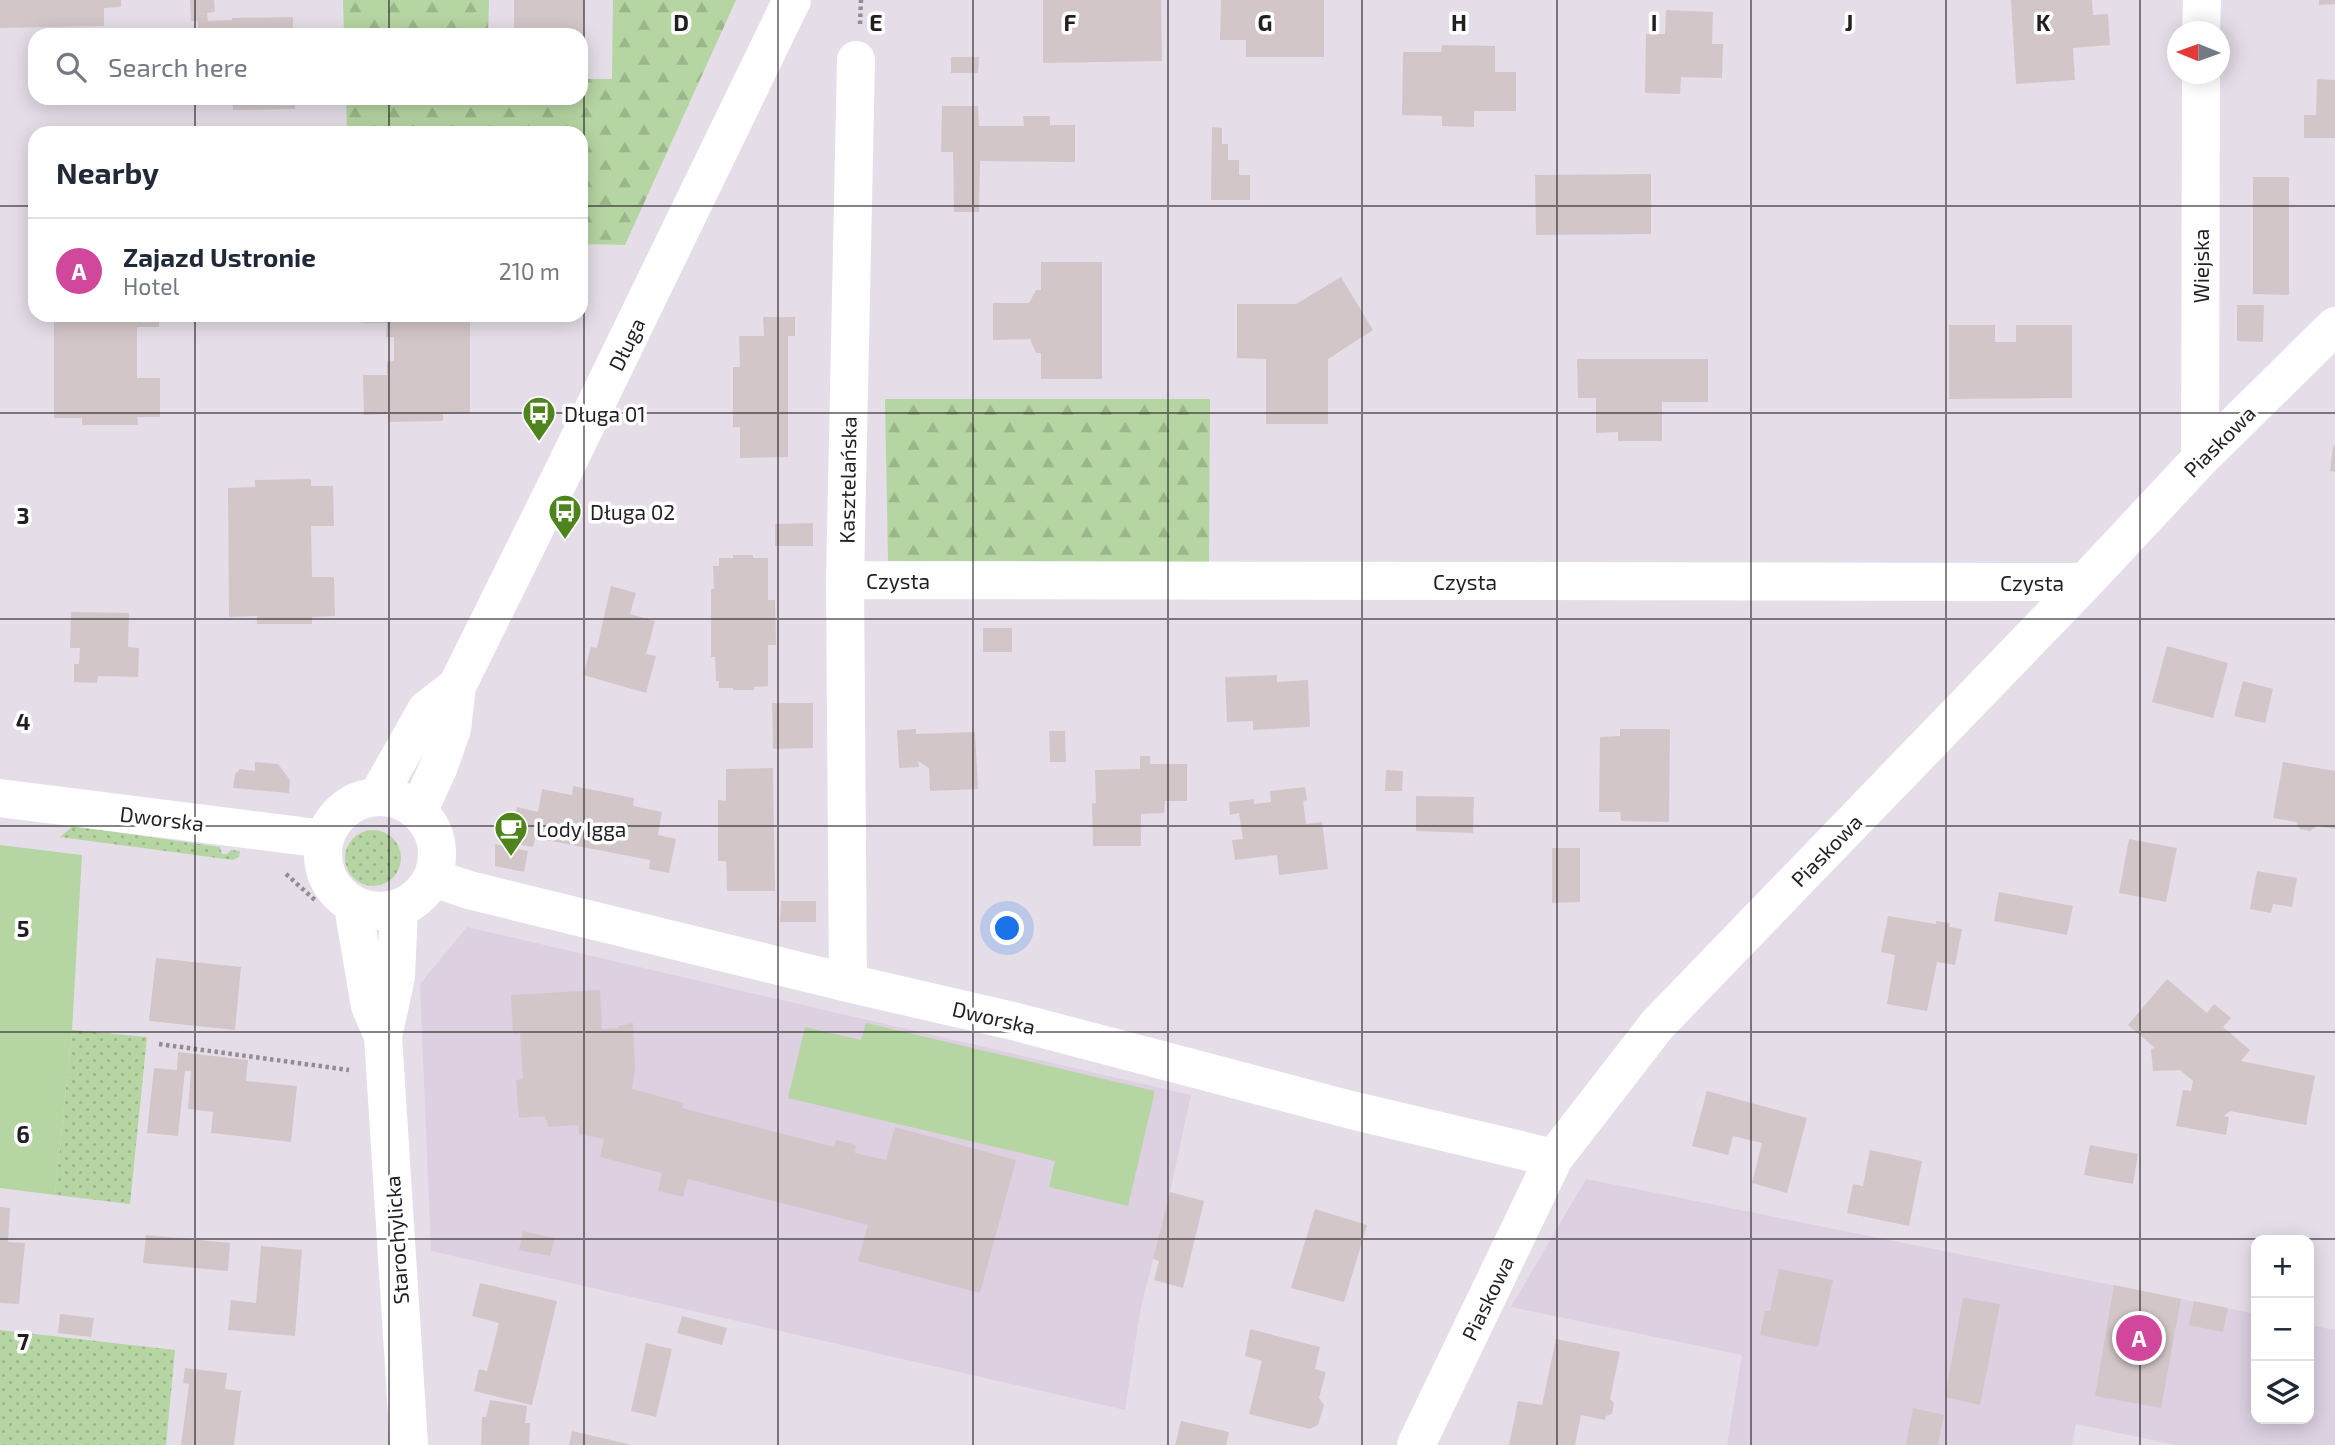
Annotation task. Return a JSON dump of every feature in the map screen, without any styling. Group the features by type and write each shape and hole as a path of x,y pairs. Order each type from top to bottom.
{"street":[{"name":"Długa","path":"418,812 452,729 457,686 792,0"},
{"path":"2202,0 2202,21"},
{"name":"Kasztelańska","path":"848,983 845,580 856,61"},
{"name":"Wiejska","path":"2200,459 2201,84"},
{"name":"Piaskowa","path":"1416,1445 1554,1158 1657,1025 2085,582 2200,459 2335,326"},
{"name":"Czysta","path":"845,580 2085,582"},
{"name":"Długa","path":"377,797 427,709 457,686"},
{"path":"377,797 394,798 418,812 433,833 437,849 437,865 433,878 422,894 409,905 391,911 371,912 353,905 337,894 327,877 322,858 325,839 332,822 344,809 359,800 377,797"},
{"name":"Dworska","path":"0,798 325,839"},
{"name":"Dworska","path":"433,878 469,890 1017,1022 1351,1111 1554,1158"},
{"name":"Starochylicka","path":"353,905 370,1006 383,1035"},
{"name":"Starochylicka","path":"399,908 396,977 383,1035 409,1445"}],"path":[{"path":"159,1044 352,1071"}],"shaded area":[{"path":"467,927 1191,1095 1141,1307 1125,1410 431,1251 420,984"},
{"path":"1586,1179 2251,1313 2251,1424 2314,1424 2314,1326 2335,1330 2335,1445 2176,1445 2076,1424 2072,1445 1727,1445 1742,1355 1511,1307"}],"green space":[{"path":"343,0 489,0 488,28 344,28"},
{"path":"613,0 736,0 625,245 588,244 588,126 347,126 346,105 588,105 588,79 612,79"},
{"path":"885,399 1210,399 1209,562 888,561"},
{"path":"73,826 220,847 222,854 231,850 240,851 239,857 233,860 60,837"},
{"path":"373,830 384,832 393,838 399,847 399,869 393,878 384,884 373,886 362,884 353,878 347,869 345,858 347,847 353,838 362,832"},
{"path":"0,845 82,855 72,1030 55,1195 0,1188"},
{"path":"866,1023 1155,1091 1128,1206 1049,1187 1055,1161 788,1098 805,1027 861,1040"},
{"path":"72,1030 147,1037 130,1204 55,1195"},
{"path":"0,1330 175,1350 166,1445 0,1445"}],"building":[{"path":"0,0 121,0 121,7 104,8 104,26 0,28"},
{"path":"190,0 214,0 215,12 207,13 208,21 293,17 293,28 198,28 198,21 191,21"},
{"path":"514,0 584,0 583,28 514,28"},
{"path":"1043,0 1161,0 1162,61 1043,63"},
{"path":"1221,0 1324,0 1324,57 1246,57 1246,40 1220,40"},
{"path":"2011,0 2092,0 2093,15 2108,14 2110,45 2073,48 2075,80 2016,84"},
{"path":"2319,0 2335,0 2335,4 2319,5"},
{"path":"1666,10 1713,12 1712,44 1723,44 1722,78 1681,77 1680,94 1645,93 1646,34 1665,34"},
{"path":"1442,45 1495,46 1495,72 1516,72 1516,111 1474,111 1474,127 1442,126 1442,116 1402,115 1403,52 1441,52"},
{"path":"951,57 979,57 978,73 951,73"},
{"path":"2317,79 2335,80 2335,138 2304,138 2304,115 2316,115"},
{"path":"233,105 295,105 295,109 233,110"},
{"path":"942,106 978,106 979,126 1024,126 1023,116 1050,116 1050,125 1075,125 1075,162 980,161 979,212 954,212 953,152 941,152"},
{"path":"1212,127 1222,128 1222,144 1228,144 1228,160 1239,160 1239,175 1250,175 1250,200 1211,200"},
{"path":"1651,174 1651,234 1536,235 1535,175"},
{"path":"2253,177 2289,177 2289,295 2253,294"},
{"path":"1041,262 1102,262 1102,379 1041,379 1041,353 1036,353 1030,339 993,340 993,303 1029,303 1036,290 1041,290"},
{"path":"1341,277 1373,330 1328,359 1328,424 1266,424 1266,359 1237,358 1237,304 1296,304"},
{"path":"2237,305 2264,305 2263,342 2237,341"},
{"path":"763,317 795,317 795,336 788,336 788,457 740,458 740,427 733,427 733,367 740,367 739,336 764,336"},
{"path":"54,322 159,322 159,327 137,327 137,378 160,378 160,417 137,417 138,425 82,425 82,418 54,418"},
{"path":"470,322 470,413 443,414 443,421 389,422 388,414 364,415 363,375 387,375 387,362 394,361 394,337 386,337 387,323 363,323"},
{"path":"1949,325 1995,325 1995,342 2016,342 2016,325 2072,325 2072,398 1949,399"},
{"path":"1577,359 1708,359 1708,402 1662,402 1662,441 1618,441 1618,432 1596,433 1596,398 1578,398"},
{"path":"2335,446 2335,472 2330,471"},
{"path":"311,479 311,486 333,486 334,526 311,526 312,577 334,577 335,616 312,617 312,624 257,624 257,616 229,617 228,488 255,487 255,480"},
{"path":"813,523 813,546 775,546 775,524"},
{"path":"733,555 768,558 768,600 775,600 776,645 768,645 768,686 754,687 754,690 719,688 715,657 711,657 713,566 719,566 719,558 733,558"},
{"path":"611,586 636,593 630,614 655,621 646,654 656,656 646,693 583,675 591,647 597,648"},
{"path":"71,612 129,613 128,647 139,648 138,677 98,676 97,683 74,682 74,664 79,664 80,648 70,648"},
{"path":"983,628 1012,628 1012,652 983,652"},
{"path":"2167,646 2228,663 2213,718 2152,702"},
{"path":"1277,675 1277,682 1308,680 1310,727 1253,730 1253,721 1227,722 1225,677"},
{"path":"2243,681 2273,689 2265,723 2234,716"},
{"path":"772,703 813,703 813,748 773,749"},
{"path":"916,729 916,734 975,732 978,789 930,791 929,768 918,761 919,767 899,768 897,730"},
{"path":"1620,729 1670,729 1669,822 1621,821 1620,812 1599,812 1600,737 1620,736"},
{"path":"1049,731 1065,731 1066,762 1050,762"},
{"path":"1140,756 1150,756 1150,764 1187,764 1187,801 1165,801 1164,813 1141,814 1141,846 1093,846 1092,803 1096,803 1095,770 1140,769"},
{"path":"255,762 278,764 290,780 289,793 233,788 235,774 240,769 255,771"},
{"path":"2283,762 2335,771 2335,829 2317,826 2310,831 2300,829 2296,822 2273,818"},
{"path":"773,768 775,891 727,891 726,861 718,861 718,800 726,801 726,769"},
{"path":"1386,770 1403,771 1402,791 1385,791"},
{"path":"573,786 634,798 633,806 662,812 658,835 676,839 669,873 649,869 650,860 535,838 533,847 510,843 517,807 538,812 542,789 572,795"},
{"path":"1305,787 1307,800 1303,801 1306,824 1322,822 1328,869 1279,875 1277,855 1235,860 1232,840 1243,839 1239,813 1230,815 1229,802 1254,799 1254,804 1271,802 1270,791"},
{"path":"1416,796 1474,797 1473,833 1416,831"},
{"path":"2129,839 2177,848 2166,902 2119,893"},
{"name":"Lody Igga","path":"495,844 528,851 524,872 495,866"},
{"path":"1552,848 1580,848 1580,902 1552,903"},
{"path":"2257,871 2297,878 2292,907 2273,904 2271,913 2250,909"},
{"path":"1999,892 2073,906 2067,935 1994,921"},
{"path":"781,901 816,901 816,922 780,922"},
{"path":"1888,916 1936,924 1936,921 1950,923 1949,927 1962,929 1955,965 1937,962 1927,1011 1887,1004 1895,955 1881,952"},
{"path":"156,958 241,967 235,1030 149,1021"},
{"path":"2167,979 2207,1013 2214,1004 2231,1018 2223,1027 2250,1050 2241,1061 2315,1076 2306,1125 2230,1111 2224,1116 2229,1117 2226,1135 2176,1126 2183,1090 2191,1091 2193,1081 2180,1070 2153,1071 2151,1049 2155,1048 2128,1025"},
{"path":"600,990 602,1029 633,1023 635,1067 632,1089 684,1103 682,1108 834,1147 836,1140 856,1145 855,1153 886,1160 895,1127 1016,1160 980,1293 858,1261 868,1225 688,1179 683,1197 658,1191 662,1173 600,1157 604,1139 579,1134 578,1125 548,1127 544,1116 519,1118 516,1080 523,1079 520,1033 513,1034 511,995"},
{"path":"178,1052 248,1060 246,1081 297,1086 291,1142 211,1133 213,1112 188,1109 191,1071 185,1071 178,1136 147,1133 154,1068 177,1070"},
{"path":"1707,1091 1807,1118 1787,1193 1752,1183 1762,1143 1733,1136 1728,1155 1692,1146"},
{"path":"2090,1145 2138,1154 2133,1184 2084,1175"},
{"path":"1870,1150 1922,1161 1909,1226 1847,1213 1853,1184 1863,1186"},
{"path":"1170,1192 1204,1201 1183,1288 1154,1280 1159,1261 1153,1259"},
{"path":"0,1207 10,1208 8,1242 25,1243 19,1304 0,1303"},
{"path":"1315,1209 1367,1225 1344,1302 1291,1288"},
{"path":"523,1231 555,1238 550,1256 519,1250"},
{"path":"146,1235 230,1243 228,1271 143,1263"},
{"path":"261,1246 302,1250 295,1336 228,1330 231,1300 256,1303"},
{"path":"1779,1269 1833,1280 1818,1347 1760,1335 1765,1311 1770,1311"},
{"path":"480,1283 557,1301 532,1405 474,1391 479,1369 487,1371 499,1323 472,1316"},
{"path":"2114,1285 2181,1299 2161,1408 2095,1396"},
{"path":"1963,1298 2000,1304 1980,1405 1945,1397"},
{"path":"2194,1301 2228,1308 2223,1332 2189,1325"},
{"path":"60,1314 94,1318 91,1337 58,1333"},
{"path":"682,1316 727,1328 722,1345 677,1333"},
{"path":"1250,1329 1320,1347 1315,1369 1326,1372 1319,1398 1324,1405 1318,1425 1310,1429 1249,1414 1262,1361 1245,1356"},
{"path":"1556,1339 1620,1352 1610,1399 1614,1403 1612,1414 1606,1416 1605,1420 1581,1415 1575,1445 1509,1445 1518,1401 1542,1405"},
{"path":"646,1343 672,1349 656,1417 631,1411"},
{"path":"185,1368 227,1373 225,1389 241,1391 234,1445 181,1445 189,1384 183,1383"},
{"path":"490,1400 527,1406 525,1423 530,1423 529,1445 481,1445 482,1417 486,1417"},
{"path":"1913,1408 1944,1415 1938,1445 1906,1445"},
{"path":"1181,1421 1229,1432 1226,1445 1175,1445"},
{"path":"572,1431 628,1444 628,1445 569,1445"}],"place":[{"name":"Długa 01","path":"539,443"},
{"name":"Długa 02","path":"565,541"},
{"name":"Lody Igga","path":"511,858"},
{"name":"Zajazd Ustronie","path":"2139,1338"}]}
